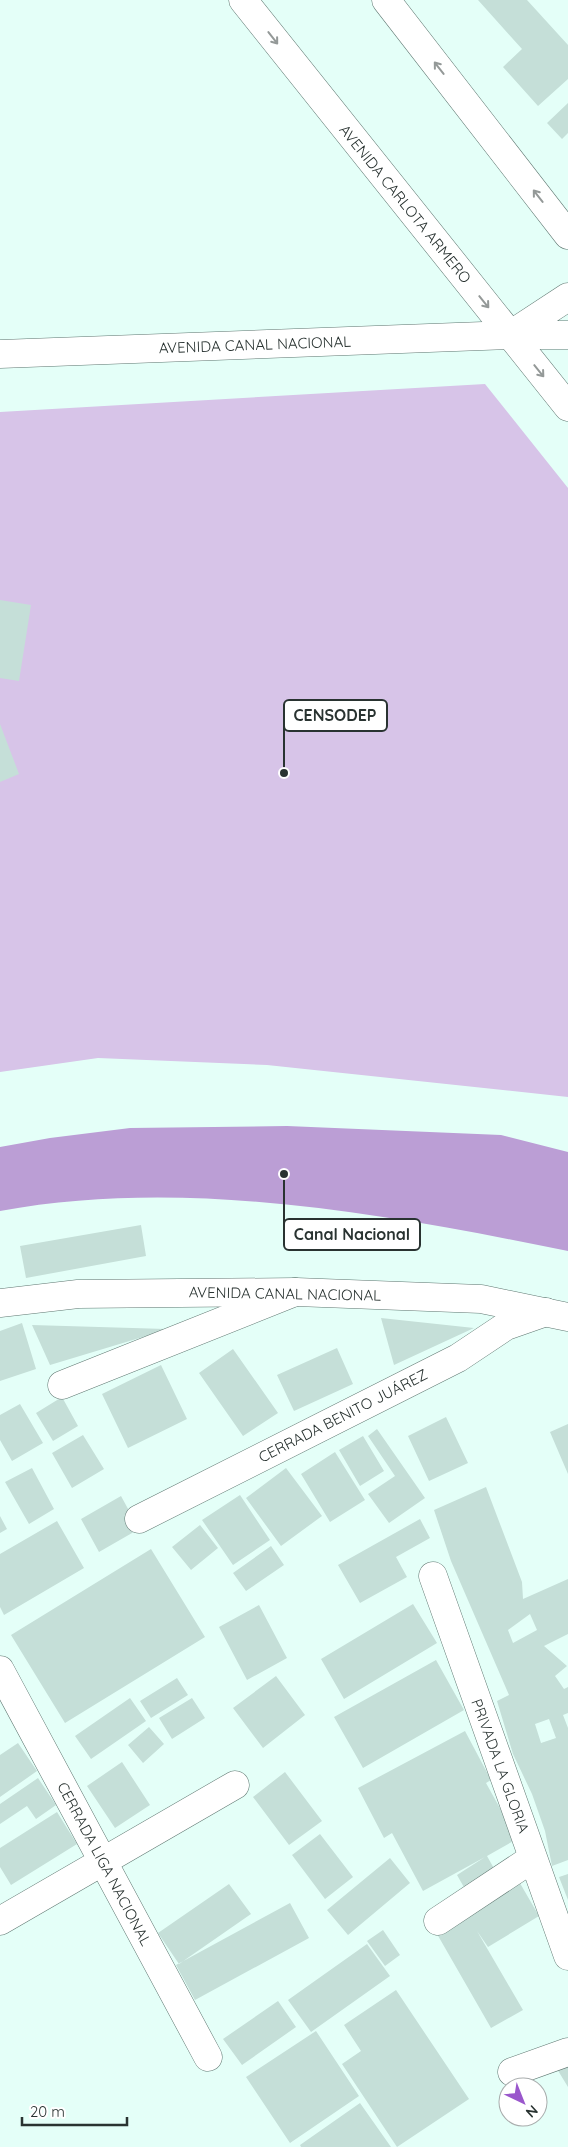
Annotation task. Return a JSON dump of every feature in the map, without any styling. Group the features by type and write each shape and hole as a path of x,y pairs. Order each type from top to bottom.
{"street":[{"name":"AVENIDA CARLOTA ARMERO","path":"243,0 568,407"},
{"path":"386,0 568,235"},
{"path":"510,335 568,297"},
{"name":"AVENIDA CANAL NACIONAL","path":"0,354 510,335 568,335"},
{"path":"62,1384 296,1292"},
{"name":"AVENIDA CANAL NACIONAL","path":"0,1303 78,1294 296,1292 481,1299 557,1315"},
{"name":"CERRADA BENITO JUÁREZ","path":"139,1519 458,1358 506,1326 557,1315"},
{"name":"PRIVADA LA GLORIA","path":"433,1576 568,1956"},
{"name":"CERRADA LIGA NACIONAL","path":"0,1670 208,2057"},
{"path":"0,1921 235,1785"},
{"path":"438,1921 533,1858"},
{"path":"512,2072 568,2052"}],"shaded area":[{"path":"485,384 568,488 568,1097 267,1065 98,1058 0,1072 0,412"},
{"path":"287,1126 501,1135 568,1152 568,1251 428,1224 285,1204 213,1199 141,1198 70,1201 0,1211 0,1147 50,1138 130,1128"}],"building":[{"path":"478,0 527,0 568,45 568,79 538,106 503,67 522,49"},
{"path":"568,103 568,133 562,139 547,123"},
{"path":"0,600 31,605 19,681 0,678"},
{"path":"0,724 19,774 0,782"},
{"path":"141,1225 146,1256 26,1278 20,1246"},
{"path":"381,1318 474,1328 394,1365"},
{"path":"22,1323 36,1369 0,1381 0,1331"},
{"path":"32,1325 166,1329 166,1330 50,1365"},
{"path":"337,1348 353,1384 294,1411 277,1375"},
{"path":"233,1349 278,1413 243,1436 199,1373"},
{"path":"161,1365 187,1419 128,1448 102,1394"},
{"path":"62,1397 78,1426 53,1441 36,1413"},
{"path":"20,1404 43,1443 12,1461 0,1440 0,1415"},
{"path":"446,1417 468,1463 429,1481 408,1436"},
{"path":"568,1424 568,1474 550,1432"},
{"path":"377,1429 425,1498 389,1523 368,1494 395,1476 368,1436"},
{"path":"83,1435 104,1469 72,1488 52,1453"},
{"path":"363,1436 384,1471 360,1486 339,1450"},
{"path":"335,1452 365,1500 330,1522 301,1474"},
{"path":"32,1468 54,1509 29,1524 5,1482"},
{"path":"286,1468 322,1516 281,1546 246,1498"},
{"path":"486,1487 522,1582 523,1599 568,1579 568,1634 544,1646 567,1666 555,1676 564,1689 568,1687 568,1713 563,1715 568,1728 568,1860 552,1866 545,1831 532,1794 513,1754 497,1701 509,1695 451,1561 434,1510","holes":["530,1614 537,1630 513,1643 508,1630","549,1719 556,1738 541,1743 535,1724"]},
{"path":"240,1495 270,1540 233,1565 202,1520"},
{"path":"121,1496 139,1529 99,1552 81,1519"},
{"path":"0,1516 7,1529 0,1533"},
{"path":"420,1519 430,1538 396,1557 407,1577 360,1603 338,1565"},
{"path":"57,1521 84,1568 4,1615 0,1607 0,1554"},
{"path":"200,1525 218,1548 191,1570 172,1547"},
{"path":"271,1546 284,1565 246,1591 233,1573"},
{"path":"151,1549 205,1637 65,1723 11,1635"},
{"path":"413,1604 437,1643 344,1699 321,1659"},
{"path":"259,1605 287,1658 247,1680 219,1627"},
{"path":"436,1660 464,1710 363,1768 334,1717"},
{"path":"276,1676 305,1715 263,1748 233,1708"},
{"path":"177,1678 188,1695 151,1718 140,1701"},
{"path":"130,1698 146,1721 91,1759 75,1736"},
{"path":"192,1698 205,1718 172,1739 159,1718"},
{"path":"149,1727 164,1744 143,1763 128,1745"},
{"path":"465,1731 491,1780 486,1783 517,1839 487,1856 496,1872 465,1889 457,1875 485,1857 423,1891 392,1833 384,1838 358,1788"},
{"path":"18,1743 37,1771 0,1797 0,1755"},
{"path":"122,1762 150,1805 115,1828 87,1786"},
{"path":"285,1772 322,1821 289,1845 253,1797"},
{"path":"38,1778 56,1805 36,1819 27,1806 0,1824 0,1804"},
{"path":"57,1812 77,1844 11,1885 0,1867 0,1848"},
{"path":"320,1834 353,1877 325,1899 292,1855"},
{"path":"390,1858 410,1883 348,1935 327,1910"},
{"path":"568,1874 568,1900 559,1877"},
{"path":"517,1878 539,1916 488,1947 477,1931 523,2010 491,2028 433,1927"},
{"path":"229,1884 251,1914 179,1964 158,1933"},
{"path":"290,1903 309,1938 195,2000 176,1965"},
{"path":"383,1930 400,1955 385,1966 367,1941"},
{"path":"367,1944 390,1976 311,2032 288,2000"},
{"path":"396,1990 469,2099 397,2147 342,2064 361,2051 344,2025"},
{"path":"278,2001 296,2027 242,2065 223,2039"},
{"path":"316,2031 359,2096 290,2143 246,2077"},
{"path":"568,2063 568,2087 557,2069"},
{"path":"360,2103 391,2147 301,2147 300,2145"}],"place":[{"name":"CENSODEP","path":"284,773"},
{"name":"Canal Nacional","path":"284,1174"}]}
